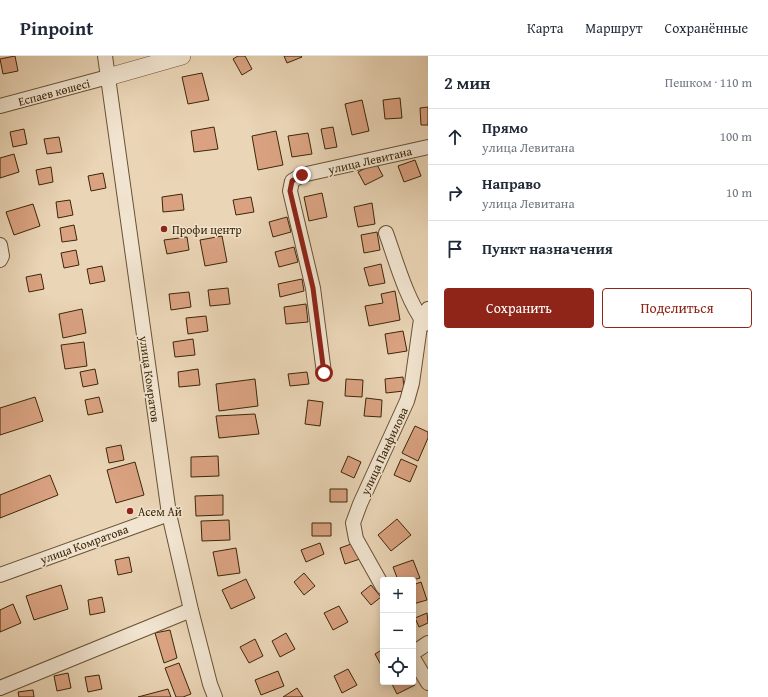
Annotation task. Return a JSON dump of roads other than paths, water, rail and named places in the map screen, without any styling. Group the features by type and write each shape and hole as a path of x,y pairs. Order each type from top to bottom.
{"street":[{"name":"улица Комратов","path":"105,56 169,514 191,610 215,697"},
{"path":"108,78 182,56"},
{"name":"Еспаев көшесі","path":"0,106 108,78"},
{"name":"улица Левитана","path":"324,373 313,288 290,191 292,181 302,175 428,147"},
{"path":"386,233 407,290 426,319"},
{"path":"0,245 2,256 0,260"},
{"name":"улица Панфилова","path":"380,582 356,539 353,523 360,504 407,401 426,319"},
{"name":"улица Комратова","path":"0,575 169,514"},
{"path":"0,688 191,610"},
{"path":"416,651 428,643"},
{"path":"416,663 428,683"}],"place":[{"name":"Профи центр","path":"164,229"},
{"name":"Асем Ай","path":"130,511"}]}
